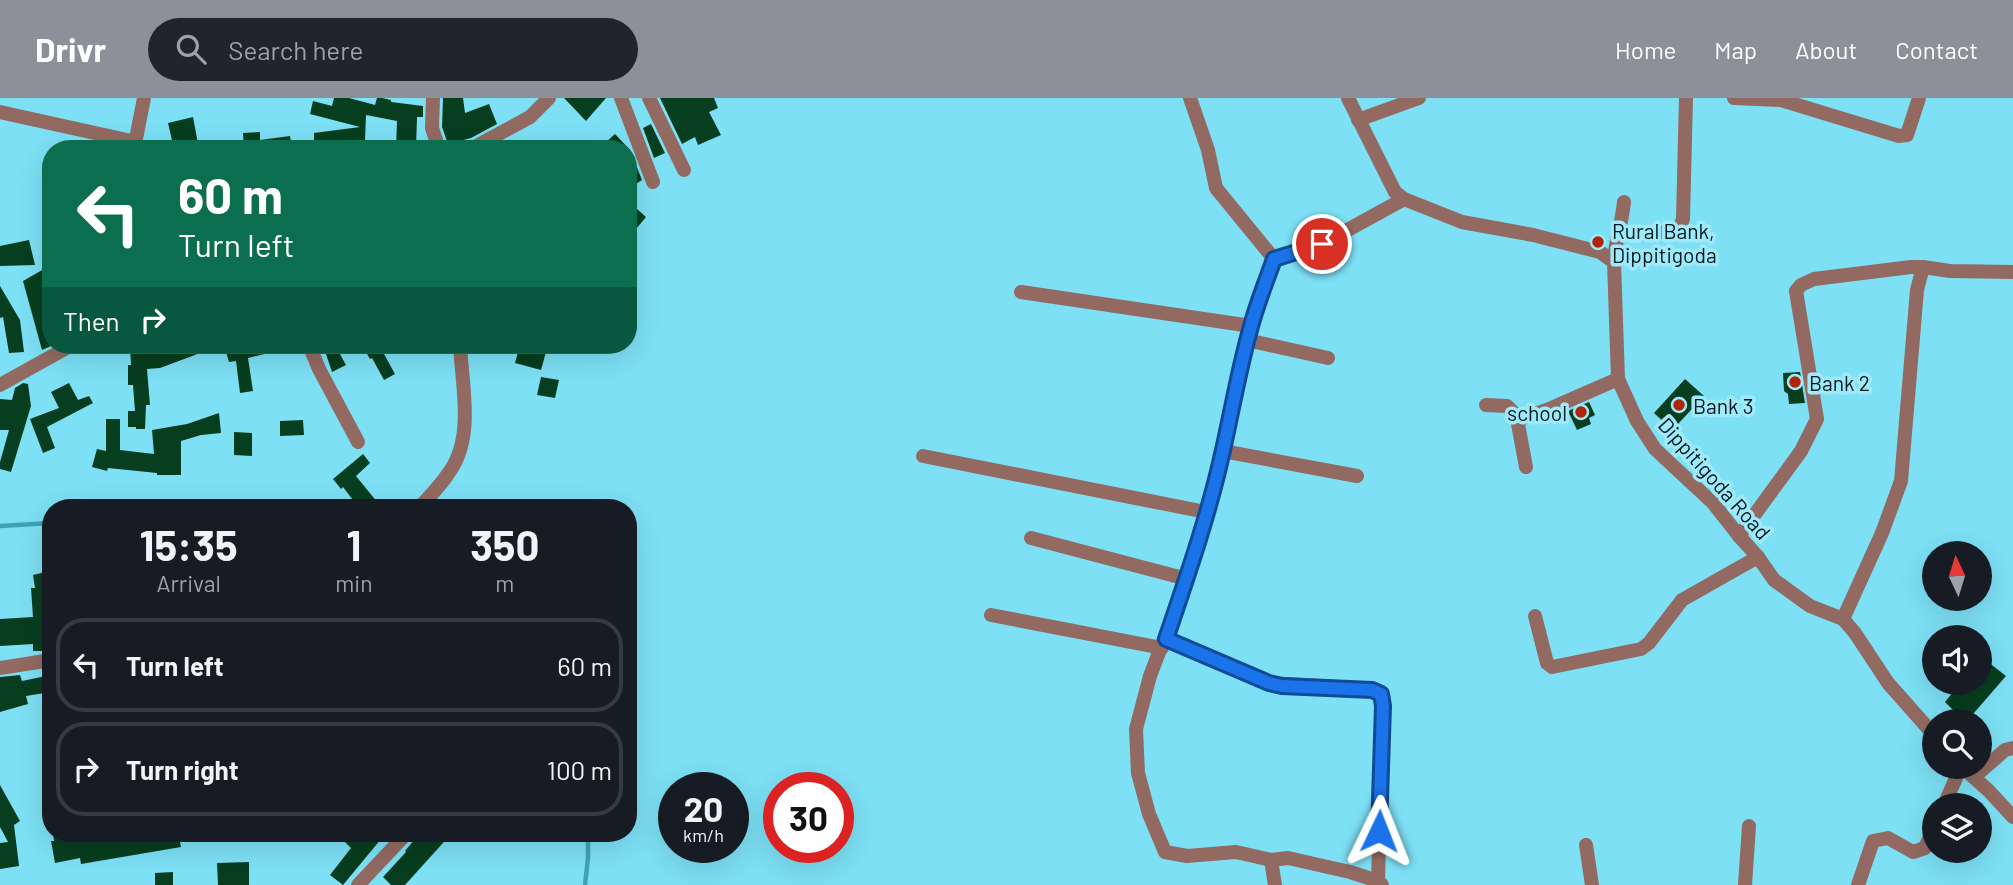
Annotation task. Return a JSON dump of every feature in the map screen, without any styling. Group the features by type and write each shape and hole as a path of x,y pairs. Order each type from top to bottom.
{"street":[{"path":"136,140 144,98"},
{"path":"433,98 432,128 436,140"},
{"path":"488,140 530,117 549,98"},
{"path":"621,98 653,182"},
{"path":"649,98 684,170"},
{"path":"1190,98 1208,150 1216,188 1274,259"},
{"path":"1348,98 1395,192 1404,199 1462,222 1533,235 1600,252 1614,262"},
{"path":"1358,120 1419,98"},
{"path":"1618,235 1676,232 1679,229 1683,219 1686,98"},
{"path":"1734,98 1781,100 1899,136 1907,135 1919,98"},
{"path":"0,112 115,140"},
{"path":"1274,259 1322,244 1404,199"},
{"name":"Dippitigoda Road","path":"1624,202 1614,262 1618,379 1637,422 1656,449 1713,503 1774,580 1811,606 1843,619"},
{"path":"991,615 1164,643 1282,686 1372,690 1381,694 1380,883 1350,872 1288,858 1271,860 1236,852 1187,856 1165,852 1149,814 1138,773 1136,729 1150,676 1164,643 1187,579 1223,451 1249,333 1274,259"},
{"path":"1739,537 1801,451 1817,418 1796,291 1801,285 1814,279 1911,267 2013,272"},
{"path":"1922,721 1888,682 1843,619 1882,533 1901,481 1916,303 1923,267"},
{"path":"1021,292 1249,333 1328,358"},
{"path":"0,385 56,354"},
{"path":"313,354 358,442"},
{"path":"427,499 450,473 466,426 461,354"},
{"path":"1520,419 1618,379"},
{"path":"1486,405 1507,406 1520,419"},
{"path":"1520,419 1518,424 1526,467"},
{"path":"1223,451 1357,476"},
{"path":"923,456 1206,512"},
{"path":"1031,538 1187,579"},
{"path":"1535,616 1547,663 1552,667 1640,649 1649,643 1682,600 1758,557"},
{"path":"0,667 42,661"},
{"path":"1992,761 2005,750 2013,748"},
{"path":"1976,779 2013,817"},
{"path":"1745,885 1749,826"},
{"path":"1858,885 1873,841 1888,838 1913,852 1922,849"},
{"path":"358,885 399,842"},
{"path":"1587,845 1591,885"},
{"path":"1271,860 1275,885"}],"building":[{"path":"334,98 349,98 375,105 377,98 382,98 391,102 423,106 423,117 417,117 416,140 396,140 397,121 366,115 365,140 314,140 314,133 360,127 310,114 313,101 332,106"},
{"path":"443,98 463,98 465,113 489,104 497,124 463,140 447,140 442,127"},
{"path":"564,98 606,98 586,121"},
{"path":"660,98 714,98 718,108 709,112 721,135 698,145 695,137 682,144"},
{"path":"193,117 197,140 172,140 168,123"},
{"path":"651,124 665,153 654,158 643,128"},
{"path":"260,132 260,140 243,140 243,133"},
{"path":"615,134 621,140 608,140"},
{"path":"290,136 291,140 260,140"},
{"path":"637,168 642,180 637,183"},
{"path":"637,209 646,217 637,228"},
{"path":"29,240 35,265 0,266 0,246"},
{"path":"42,270 42,350 23,281"},
{"path":"0,286 20,320 24,352 9,353 3,317 0,318"},
{"path":"130,354 198,354 160,368 147,369 150,405 146,405 145,429 128,427 128,411 135,411 133,385 128,385 128,365 131,365"},
{"path":"227,354 265,354 248,358 253,391 240,393 236,361 229,362"},
{"path":"326,354 340,354 346,365 332,372"},
{"path":"367,354 384,354 395,374 384,380 372,358"},
{"path":"518,354 545,354 541,370 515,363"},
{"name":"Bank 2","path":"1800,372 1805,403 1789,404 1788,394 1784,391 1783,373"},
{"path":"541,377 559,380 555,398 537,395"},
{"name":"Bank 3","path":"1685,379 1704,396 1678,424 1672,419 1667,425 1654,413"},
{"path":"23,383 28,384 31,406 11,472 0,469 9,430 0,430 0,399 12,400 15,388"},
{"path":"69,383 78,400 89,396 93,403 47,427 55,448 43,453 30,419 59,408 51,392"},
{"name":"school","path":"1589,402 1595,415 1589,418 1591,424 1577,430 1568,411"},
{"path":"219,413 221,433 181,441 181,475 157,475 108,468 107,471 92,467 97,449 106,451 106,419 120,419 120,450 154,454 152,430 187,424"},
{"path":"303,420 304,435 280,436 280,421"},
{"path":"234,432 252,433 252,456 234,455"},
{"path":"363,454 370,463 356,476 375,499 352,499 333,479"},
{"path":"42,573 42,651 33,651 33,644 0,646 0,619 33,617 33,575"},
{"path":"1992,665 2006,676 1992,692"},
{"path":"20,675 22,681 42,677 42,693 26,696 28,704 0,712 0,677"},
{"path":"1951,695 1990,695 1977,709 1952,709 1945,702"},
{"path":"0,785 20,821 14,825 19,866 0,869 0,843 8,842 0,827"},
{"path":"51,842 180,842 181,847 81,864 80,858 55,863"},
{"path":"345,842 379,842 343,885 330,875 351,848"},
{"path":"412,842 444,842 405,885 391,885 383,877"},
{"path":"249,862 249,885 218,885 217,863"},
{"path":"173,872 173,885 155,885 155,873"}],"waterway":[{"path":"0,526 42,524"},
{"path":"585,885 588,842"}],"place":[{"name":"Rural Bank, Dippitigoda","path":"1598,242"},
{"name":"Bank 2","path":"1795,382"},
{"name":"Bank 3","path":"1679,405"},
{"name":"school","path":"1581,412"}],"route":[{"path":"1322,244 1274,259 1251,326 1223,451 1187,579 1166,639 1269,683 1282,686 1372,690 1381,694 1383,706 1379,831"}]}
